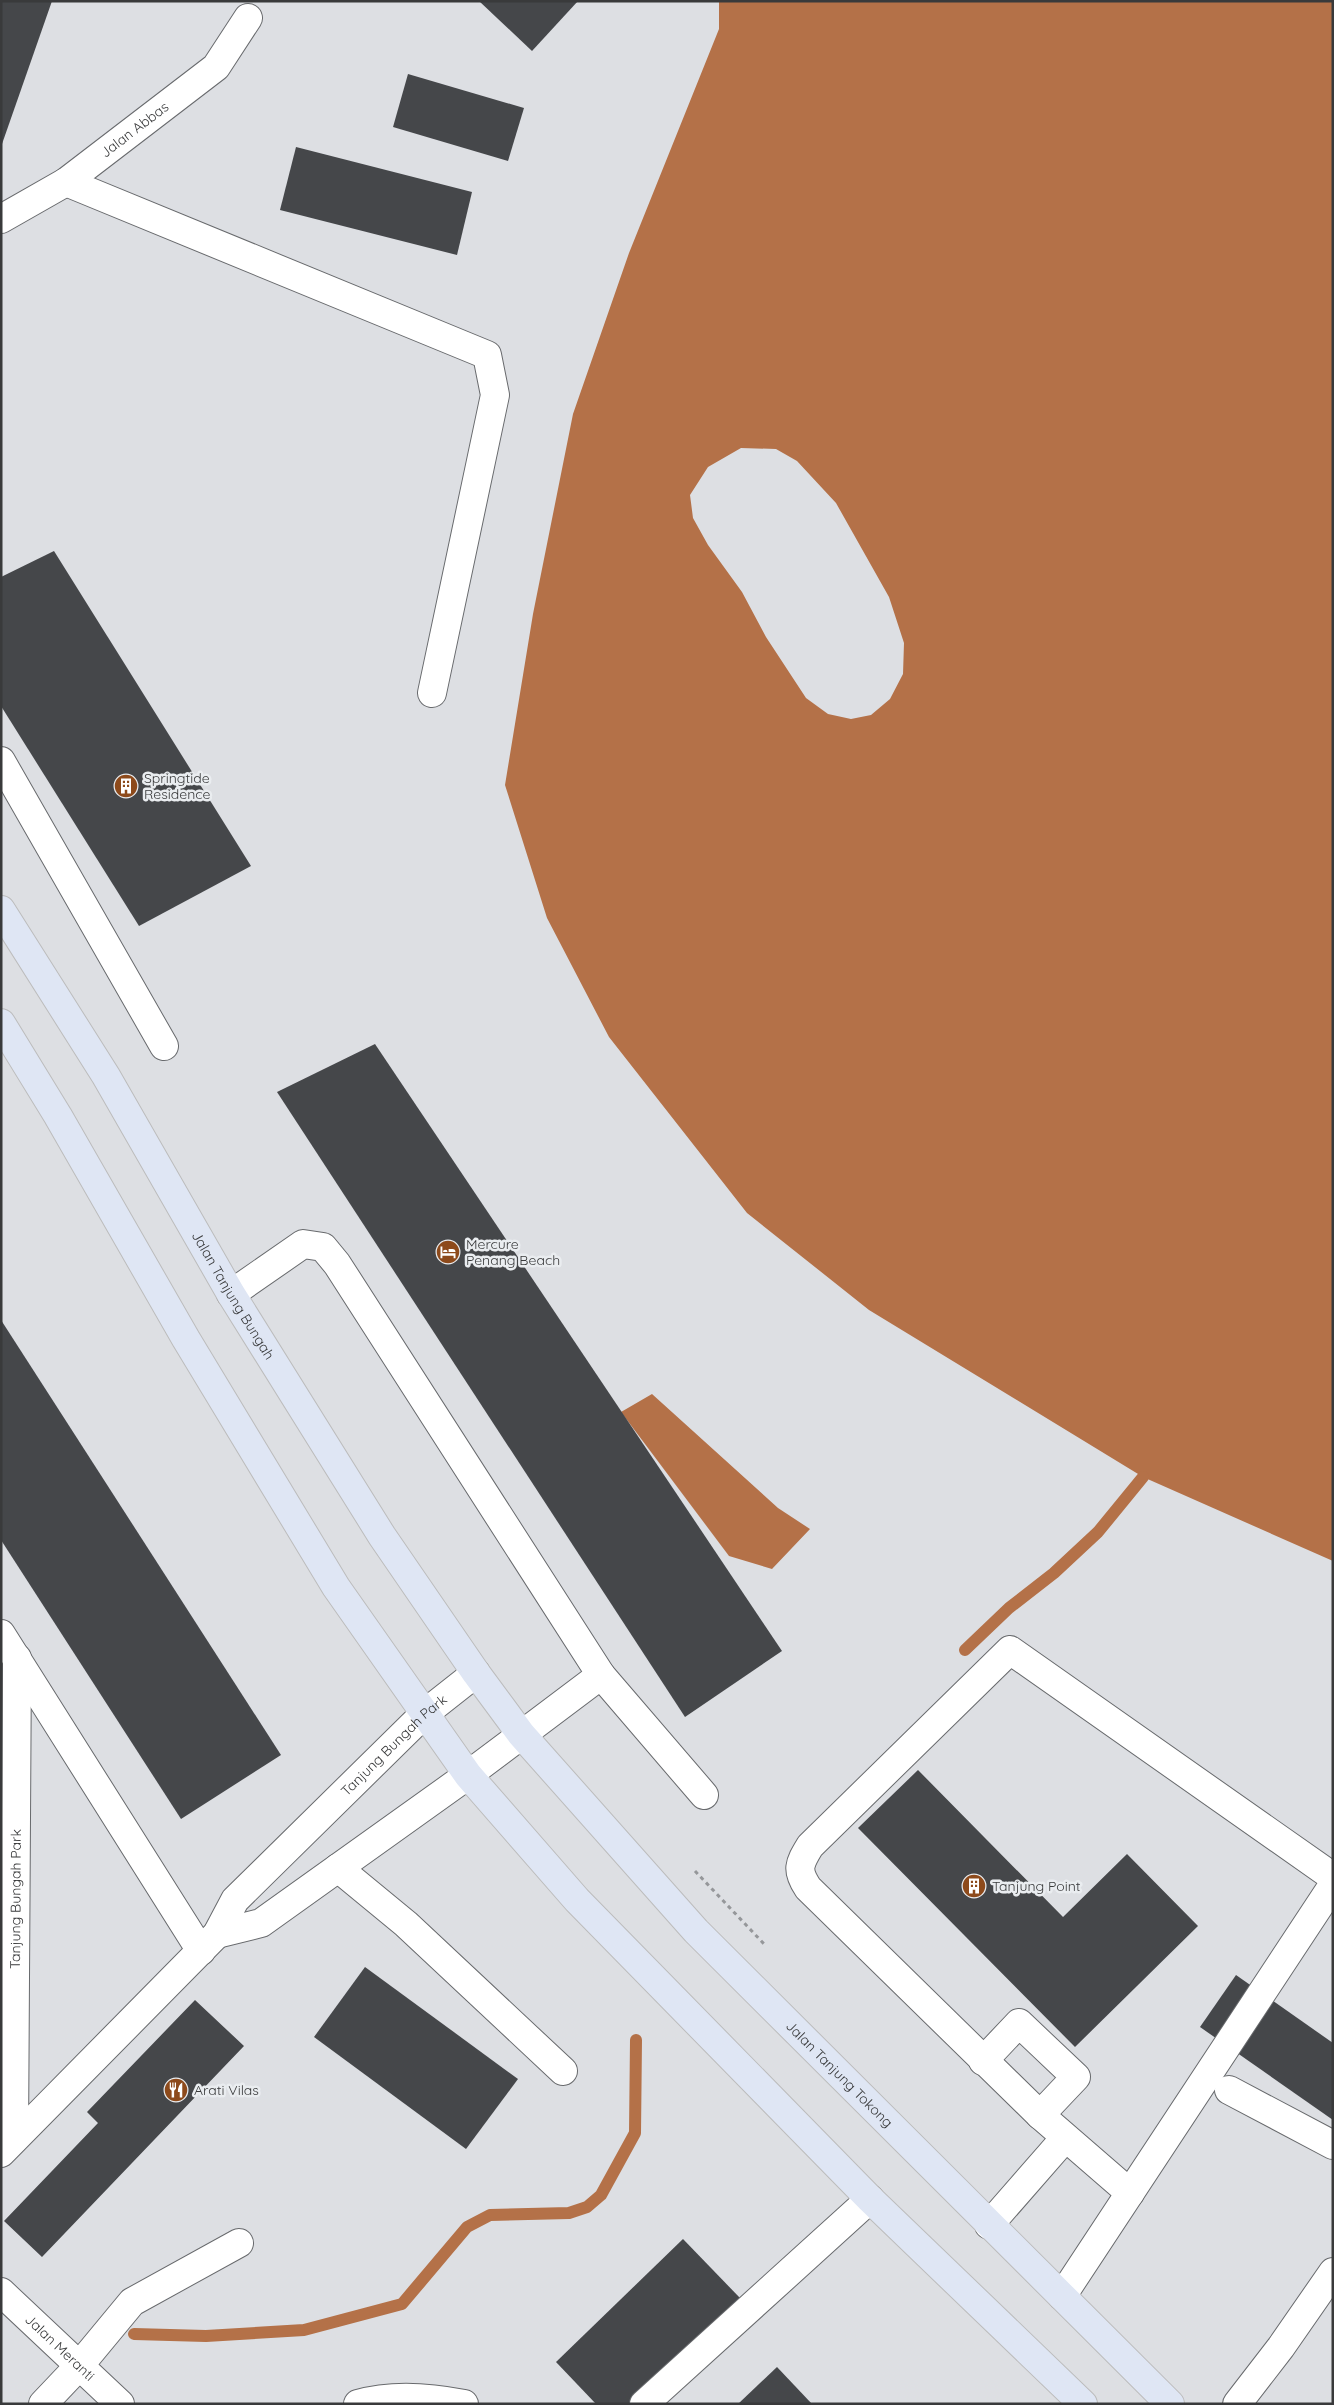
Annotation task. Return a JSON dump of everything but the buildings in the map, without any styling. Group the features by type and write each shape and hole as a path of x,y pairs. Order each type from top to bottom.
{"main road":[{"name":"Jalan Tanjung Bungah","path":"1,910 106,1076 231,1294 382,1536 476,1673 521,1734"},
{"path":"1,1023 58,1116 186,1339 326,1571 468,1775 577,1900 870,2199 1083,2404"},
{"name":"Jalan Tanjung Tokong","path":"521,1734 696,1931 1170,2404"}],"street":[{"name":"Jalan Abbas","path":"1,219 66,182 216,67 248,18"},
{"path":"66,182 487,355 495,395 432,693"},
{"path":"1,761 164,1046"},
{"path":"231,1294 303,1244 323,1246 337,1264 601,1675 704,1795"},
{"path":"1,1634 209,1942 261,1923 468,1775 601,1675"},
{"path":"1130,2193 1040,2115 808,1888 800,1875 801,1860 810,1846 1010,1650 1333,1877"},
{"name":"Tanjung Bungah Park","path":"8,2146 17,1658"},
{"name":"Tanjung Bungah Park","path":"8,2146 209,1942 235,1900 424,1714 476,1673"},
{"path":"338,1868 406,1924 563,2071"},
{"path":"1062,2296 1333,1885"},
{"path":"984,2061 1019,2023 1076,2077 1040,2115"},
{"path":"1229,2090 1333,2145"},
{"path":"989,2225 1065,2138"},
{"path":"644,2404 870,2199"},
{"path":"43,2404 79,2366 132,2302 239,2243"},
{"path":"1237,2404 1281,2347 1333,2272"},
{"name":"Jalan Meranti","path":"1,2292 120,2404"},
{"path":"358,2404 377,2398 432,2398 464,2404"}],"shaded area":[{"path":"719,1 1333,1 1333,1561 1143,1477 869,1310 747,1213 609,1037 547,918 505,785 533,614 573,414 629,253 719,29","holes":["741,448 776,449 797,461 836,503 889,597 904,643 903,674 890,699 871,715 851,719 828,714 806,698 766,637 742,592 708,545 693,518 690,495 708,467"]},
{"path":"652,1394 778,1508 810,1529 772,1569 729,1556 621,1412"}],"waterway":[{"path":"965,1650 1009,1608 1054,1573 1098,1532 1143,1477"},
{"path":"134,2334 206,2336 304,2330 402,2304 467,2227 490,2215 569,2213 587,2207 601,2195 635,2133 636,2040"}],"place":[{"name":"Springtide Residence","path":"126,786"},
{"name":"Mercure Penang Beach","path":"448,1252"},
{"name":"Tanjung Point","path":"974,1886"},
{"name":"Arati Vilas","path":"176,2090"}]}
